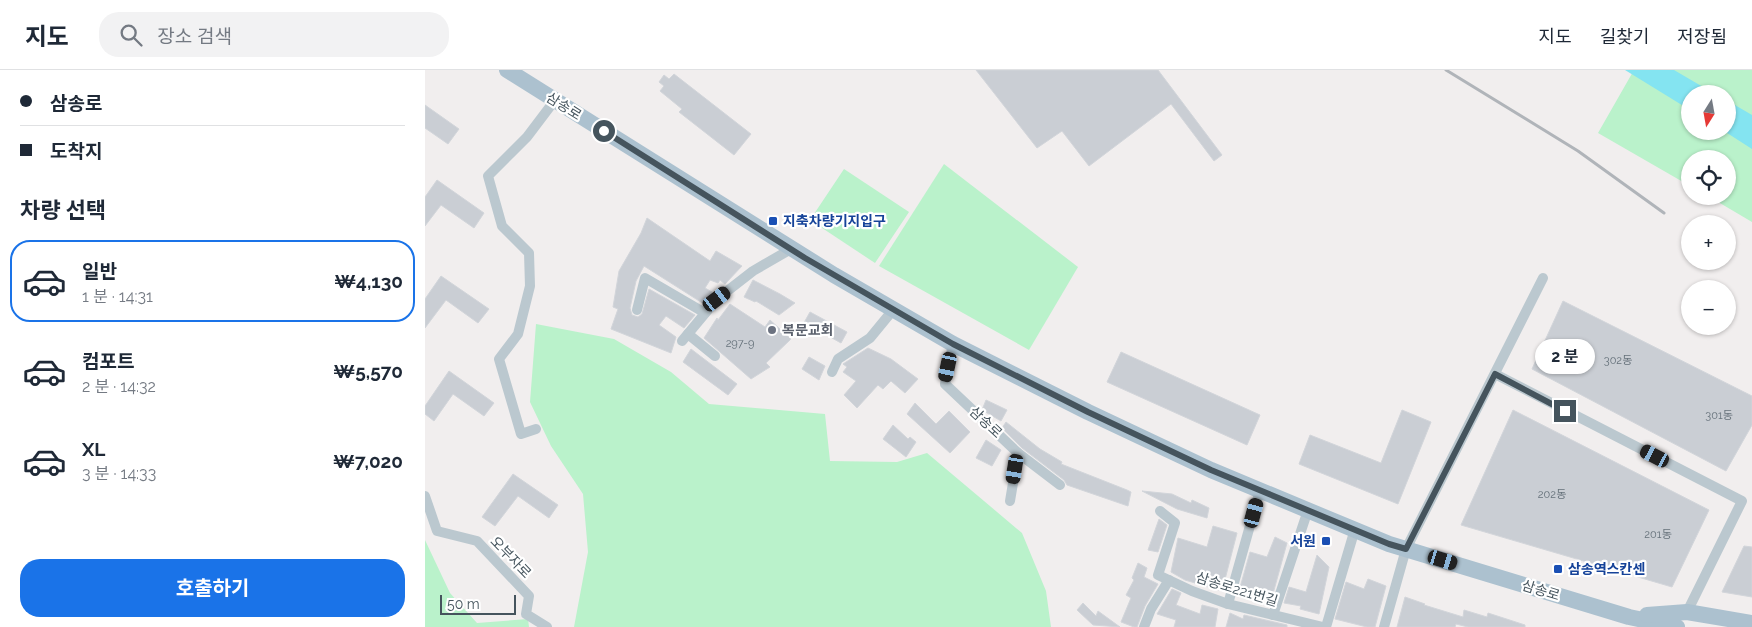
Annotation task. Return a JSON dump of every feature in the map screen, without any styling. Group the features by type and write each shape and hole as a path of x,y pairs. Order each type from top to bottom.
{"main road":[{"name":"삼송로","path":"507,70 791,249 893,310 953,344 1088,412 1211,470 1406,549 1629,617 1677,627"},
{"path":"1629,617 1687,612 1752,623"},
{"path":"1629,617 1646,627"}],"street":[{"path":"536,429 521,434 499,359 518,334 530,286 529,253 502,226 488,176 527,137 555,100"},
{"path":"715,356 685,338 717,299 753,271 791,249"},
{"path":"637,310 645,278 705,313"},
{"path":"1384,627 1406,549 1543,278"},
{"path":"832,372 838,359 870,338 893,310"},
{"name":"삼송로","path":"953,344 945,384 1018,453 1060,485"},
{"path":"1495,374 1742,501 1687,612"},
{"path":"1010,501 1018,453"},
{"path":"1228,604 1260,490"},
{"name":"오부자로","path":"425,496 437,531 477,541 529,596 526,614 547,627"},
{"path":"1273,614 1308,510"},
{"path":"1144,627 1151,609 1169,580 1158,575 1175,523 1160,511"},
{"path":"1325,627 1355,529"},
{"name":"삼송로221번길","path":"1169,580 1228,604 1325,627"}],"green space":[{"path":"1634,70 1752,70 1752,222 1723,205 1736,205 1736,150 1681,150 1681,181 1598,133"},
{"path":"944,164 1078,267 1029,350 879,266"},
{"path":"844,169 909,212 875,263 810,220"},
{"path":"536,324 614,339 671,372 709,404 825,414 830,461 897,462 927,453 1022,533 1046,591 1051,627 574,627 588,552 583,494 551,446 530,402"},
{"path":"425,540 450,593 477,623 528,619 529,627 425,627"}],"water":[{"path":"1625,70 1674,70 1700,85 1681,85 1681,104"},
{"path":"1736,106 1752,115 1752,149 1736,139"}],"building":[{"path":"976,70 1158,70 1222,155 1214,161 1171,104 1089,166 1062,131 1037,148"},
{"path":"674,74 751,134 734,155 679,112 682,109 660,91 664,86 659,82 664,75 669,79"},
{"path":"425,105 459,129 448,144 425,128"},
{"path":"437,180 484,213 474,228 441,205 425,226 425,197"},
{"path":"647,218 710,261 716,251 742,266 725,284 720,280 718,283 710,280 705,288 712,292 704,304 644,266 636,281 630,308 632,315 638,317 642,314 649,289 695,315 684,328 666,316 659,325 676,337 671,353 611,329 618,309 613,307 619,271 641,233"},
{"path":"441,276 489,309 478,323 446,300 425,328 425,299"},
{"path":"753,280 795,303 779,315 756,301 744,297"},
{"path":"1563,301 1752,396 1752,425 1726,471 1532,369"},
{"path":"730,304 765,327 770,320 791,339 766,363 770,367 751,379 704,338 717,318 718,320"},
{"path":"810,312 847,332 841,343 814,328 811,333 801,328"},
{"path":"868,348 891,359 918,379 905,393 891,381 883,389 878,385 857,408 844,395 856,381 843,372 847,367 843,364"},
{"path":"691,349 737,384 728,395 683,362"},
{"path":"1121,352 1260,415 1247,445 1107,382"},
{"path":"809,357 825,366 819,380 802,369"},
{"path":"449,371 494,403 484,416 453,394 434,421 425,414 425,406"},
{"path":"986,400 1007,410 1001,421 982,410"},
{"path":"915,403 936,424 949,411 970,432 950,453 907,414"},
{"path":"1402,410 1431,422 1398,504 1299,464 1310,435 1381,463"},
{"path":"1513,410 1709,510 1672,587 1461,525"},
{"path":"1006,422 1040,449 1062,462 1061,464 1131,492 1128,506 1067,485 1064,480 1022,448 1002,428"},
{"path":"893,425 908,439 910,437 916,442 906,457 883,439"},
{"path":"986,440 1001,450 992,466 976,458"},
{"path":"513,474 558,505 549,518 518,496 495,526 482,517"},
{"path":"1142,491 1172,494 1191,503 1192,500 1209,508 1207,518 1177,509"},
{"path":"1159,519 1167,525 1158,552 1148,550"},
{"path":"1213,526 1237,533 1222,591 1185,580 1171,572 1178,538 1207,547"},
{"path":"1275,537 1287,543 1271,601 1239,591 1250,552 1267,557"},
{"path":"1744,546 1752,547 1752,597 1722,592"},
{"path":"1317,555 1329,567 1319,614 1300,609 1301,606 1284,603 1289,587 1306,592"},
{"path":"1138,563 1147,568 1144,577 1158,584 1145,606 1137,627 1134,627 1121,622 1131,598 1126,595 1134,580 1132,578"},
{"path":"1368,579 1386,586 1375,627 1367,627 1335,619 1346,582 1364,589"},
{"path":"1172,589 1181,593 1176,605 1200,614 1202,605 1218,609 1215,627 1174,627 1176,620 1157,614"},
{"path":"1405,597 1463,617 1464,610 1487,617 1488,613 1525,625 1525,627 1468,627 1456,624 1455,627 1397,627"},
{"path":"1083,603 1096,616 1098,611 1120,627 1093,625 1077,610"},
{"path":"1230,613 1243,619 1244,615 1287,625 1287,627 1226,627"}],"railway":[{"path":"1446,70 1578,151 1664,213"}],"place":[{"name":"지축차량기지입구","path":"773,221"},
{"name":"복문교회","path":"772,330"},
{"name":"서원","path":"1326,541"},
{"name":"삼송역스칸센","path":"1558,569"}],"route":[{"path":"604,131 805,258 953,344 1088,412 1211,470 1389,544 1406,549 1495,374 1565,411"}]}
